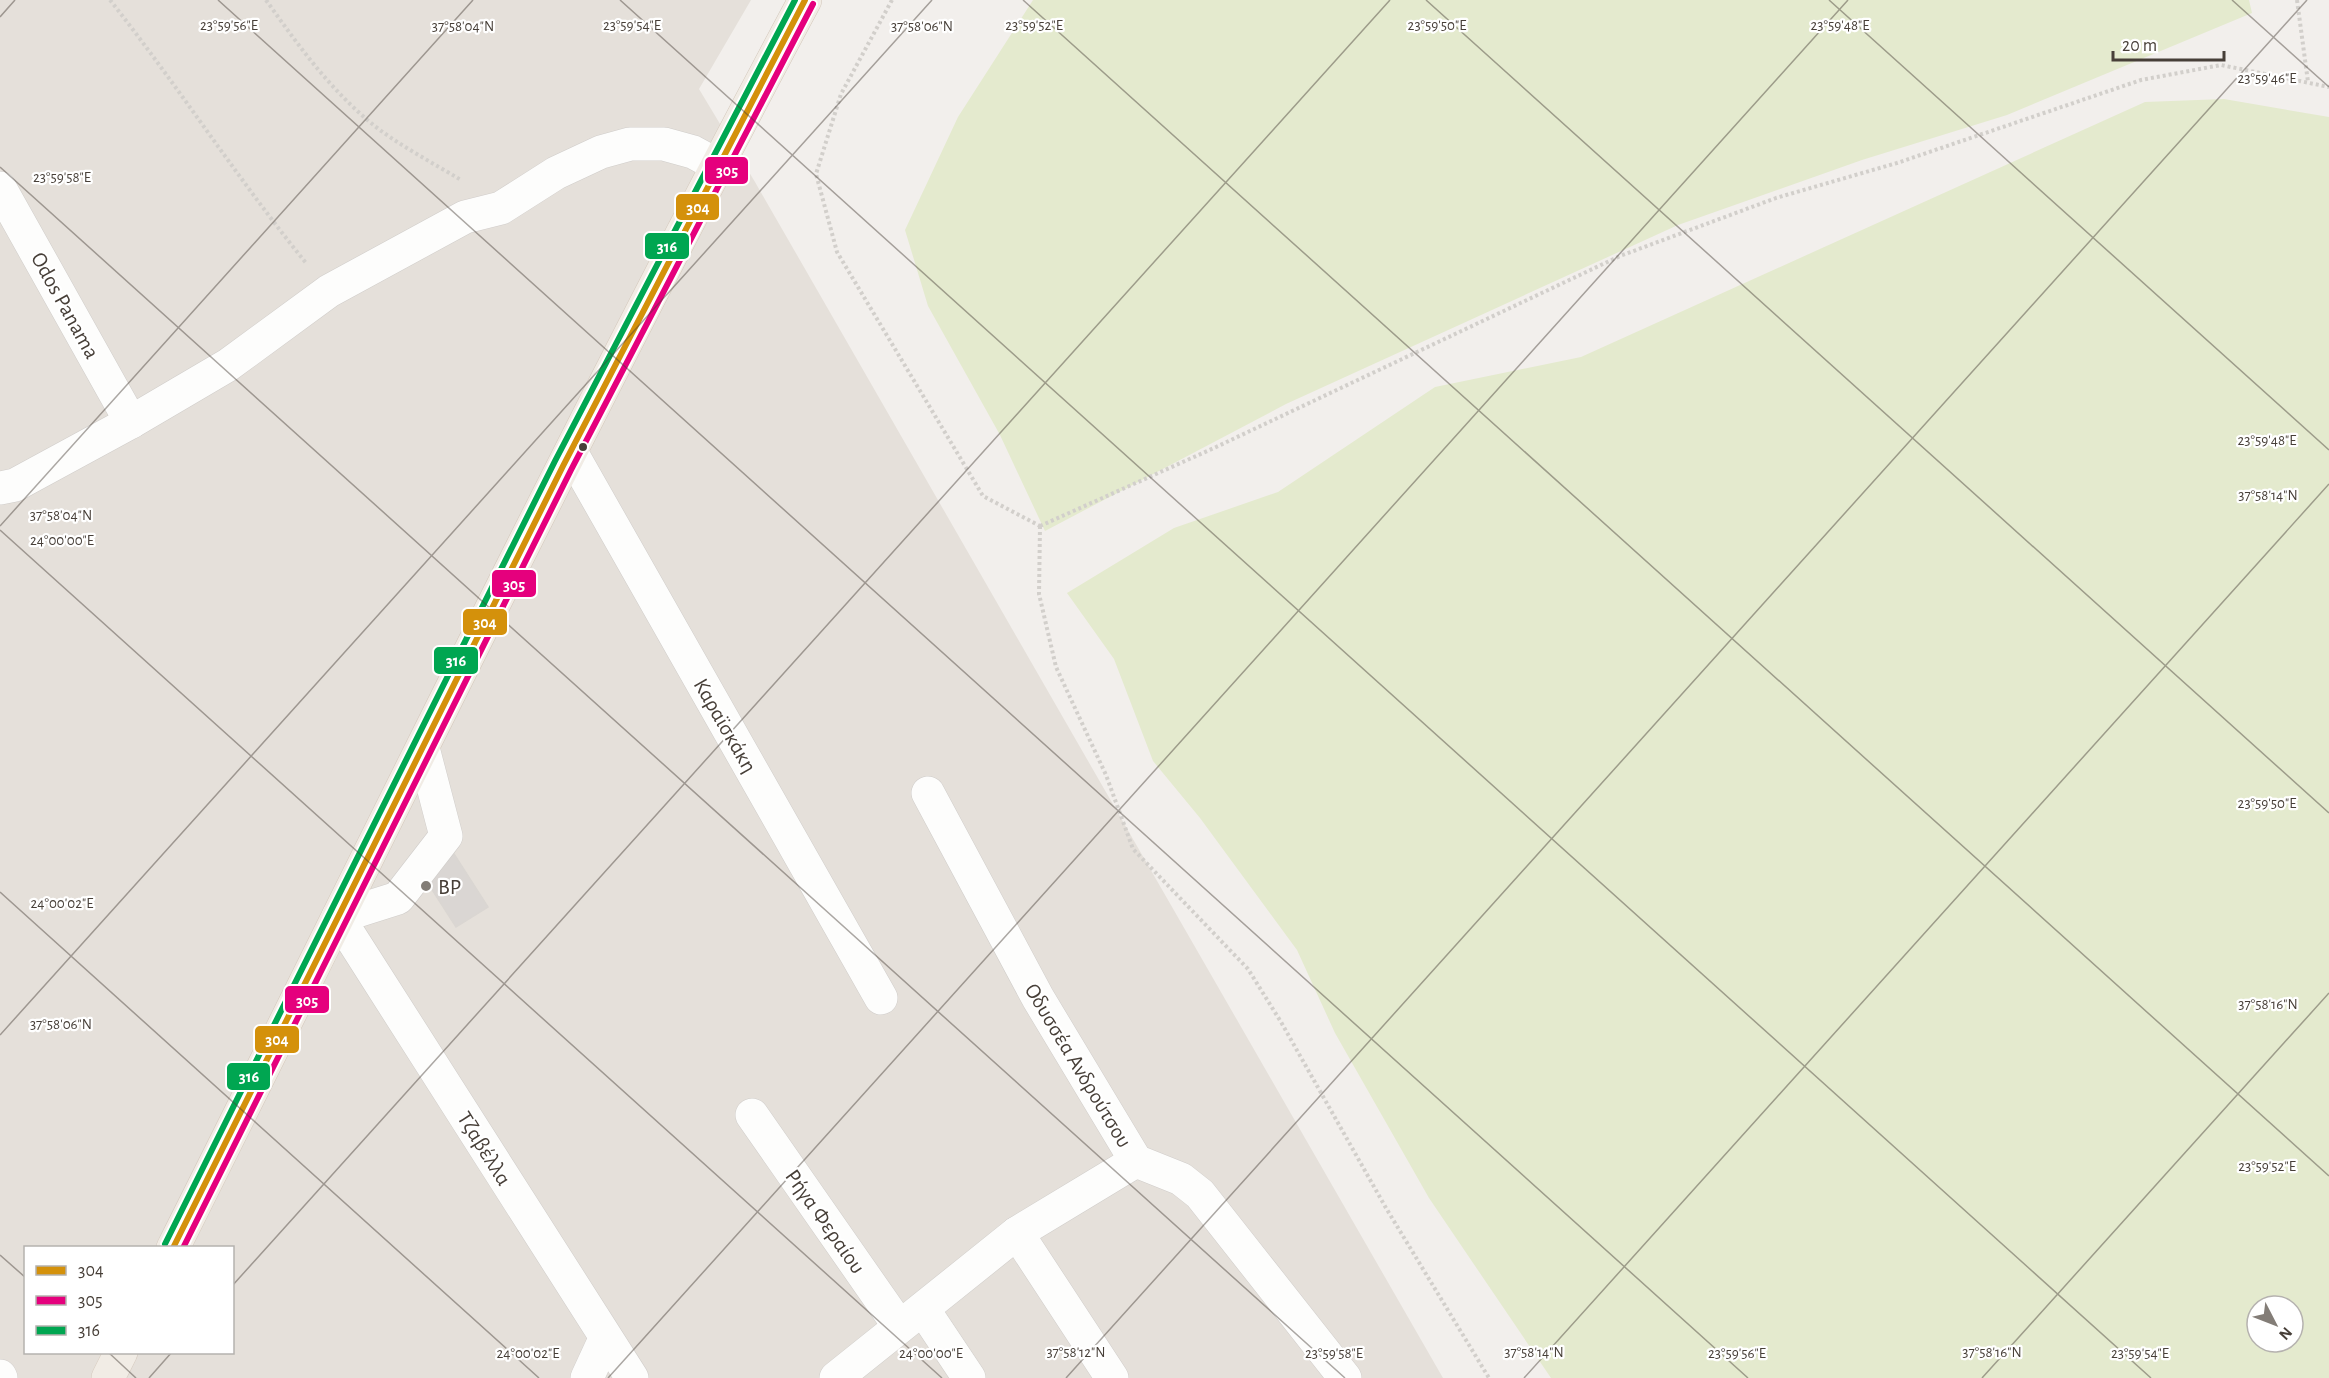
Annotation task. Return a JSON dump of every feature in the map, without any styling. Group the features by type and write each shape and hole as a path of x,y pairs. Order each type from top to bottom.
{"main road":[{"path":"174,1246 571,452 717,165 805,0"},
{"path":"108,1378 120,1354"}],"street":[{"path":"0,488 15,484 132,422 228,365 329,291 465,217 501,208 556,173 601,152 630,144 664,144 693,152 717,165"},
{"name":"Odos Panama","path":"0,188 132,422"},
{"name":"Καραϊσκάκη","path":"571,452 881,998"},
{"path":"338,917 398,898 446,836 423,748"},
{"name":"Οδυσσέα Ανδρούτσου","path":"928,793 1038,998 1136,1161 1181,1179 1200,1194 1345,1378"},
{"name":"Τζαβέλλα","path":"338,917 632,1378"},
{"name":"Ρήγα Φεραίου","path":"752,1115 911,1317 969,1378"},
{"path":"836,1378 1017,1233 1136,1161"},
{"path":"1017,1233 1112,1378"},
{"path":"587,1378 605,1339"}],"path":[{"path":"110,0 157,59 267,215 329,291"},
{"path":"266,0 317,71 373,125 501,208"},
{"path":"892,0 841,94 816,174 837,252 983,496 1040,526"},
{"path":"2297,0 2308,82"},
{"path":"1040,526 1235,438 1620,256 1776,198 1898,163 2141,80 2221,65 2329,87"},
{"path":"1040,526 1039,594 1056,667 1106,775 1133,849 1248,969 1281,1022 1386,1208 1489,1378"}],"shaded area":[{"path":"0,0 751,0 699,89 755,182 1443,1378 0,1378"}],"green space":[{"path":"1033,0 2249,0 2252,13 2007,115 1862,160 1678,225 1286,404 1045,531 1000,435 928,306 905,230 958,117"},
{"path":"2224,99 2329,117 2329,1378 1551,1378 1429,1198 1335,1033 1297,950 1200,818 1153,761 1114,659 1067,593 1174,528 1278,492 1435,387 1581,357 2145,102"}],"building":[{"path":"454,854 488,907 456,927 422,874"}],"transit line":[{"name":"316","path":"165,1244 555,461 795,0"},
{"name":"304","path":"174,1246 563,466 805,0"},
{"name":"305","path":"184,1246 571,470 813,4"}],"place":[{"name":"BP","path":"426,886"}]}
